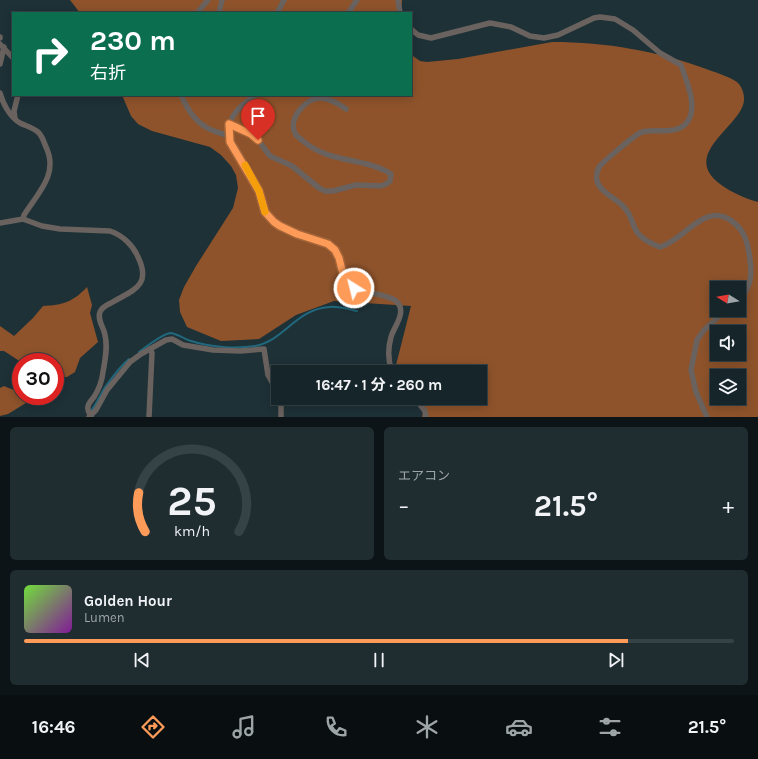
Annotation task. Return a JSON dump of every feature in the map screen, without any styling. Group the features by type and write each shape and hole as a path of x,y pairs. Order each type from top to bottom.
{"street":[{"path":"198,12 208,0"},
{"path":"219,12 222,0"},
{"path":"278,12 284,0"},
{"path":"349,12 357,0"},
{"path":"398,0 400,12"},
{"path":"412,30 418,35 431,38 490,23 511,27 530,36 544,38 568,31 594,18 615,18 633,30 660,53 681,65 691,94 692,104 688,120 679,129 639,133 633,136 630,141 611,155 599,167 596,179 600,187 624,207 632,217 637,232 642,238 660,247 668,245 705,217 711,215 729,219 737,225 747,241 751,277 746,290"},
{"path":"2,45 12,57"},
{"path":"0,64 2,45"},
{"path":"0,93 14,120 40,134 50,155 50,172 42,189 24,215 23,219"},
{"path":"14,120 14,111 18,96"},
{"path":"182,96 190,112 201,125 229,136"},
{"path":"254,96 244,103 234,114 229,124 229,136 230,142 259,191 265,212 274,222 297,234 332,247 339,258 343,274 354,288 367,293 391,298 398,303 401,310 399,319 391,337 389,365"},
{"path":"229,124 251,134 258,140 270,156 292,166 319,188 325,191 333,191 356,185 381,186 386,184 390,181 391,174 382,168 332,157 310,146 296,134 294,127 296,115 301,107 311,100 320,98 334,102 346,109"},
{"path":"0,223 23,219 42,226 60,229 110,231 124,238 137,254 142,264 144,275 142,282 135,289 104,307 99,313 99,320 106,336 106,352 100,383 94,398 89,403 89,414 96,410 107,390 130,362 150,348 166,340 172,339 183,345 212,350 264,350 268,375 271,380"},
{"path":"707,417 696,392 691,370 697,340 704,330 718,317"},
{"path":"149,417 152,353 150,348"},
{"path":"281,405 281,417"},
{"path":"421,405 425,411 426,417"}],"shaded area":[{"path":"70,0 402,0 401,12 79,12"},
{"path":"552,42 572,42 612,46 651,53 690,63 721,74 739,84 744,96 742,108 717,139 710,150 706,161 709,172 720,184 748,199 758,202 758,417 422,417 425,405 487,405 487,365 396,365 411,306 334,301 296,315 259,339 221,341 187,327 180,312 179,300 184,287 196,266 233,208 238,188 236,175 231,166 221,155 210,147 152,131 138,124 131,116 122,96 412,96 412,54 420,61 427,62 458,59"},
{"path":"87,287 92,305 90,313 98,342 80,358 75,372 67,377 64,377 64,353 12,353 12,356 4,351 0,351 0,326 14,336 43,306 62,304 77,296"},
{"path":"4,386 12,389 12,405 23,405 8,414 0,416 0,388"}],"waterway":[{"path":"139,352 159,338 171,333 191,341 214,346 255,346 274,338 308,313 318,309 336,307 357,311"},
{"path":"90,412 112,377 129,359"}],"slow traffic":[{"path":"245,165 259,191 265,212"}],"route":[{"path":"258,140 251,134 229,124 230,142 259,191 265,212 280,226 297,234 328,244 335,250 339,258 343,274 354,288"}]}
